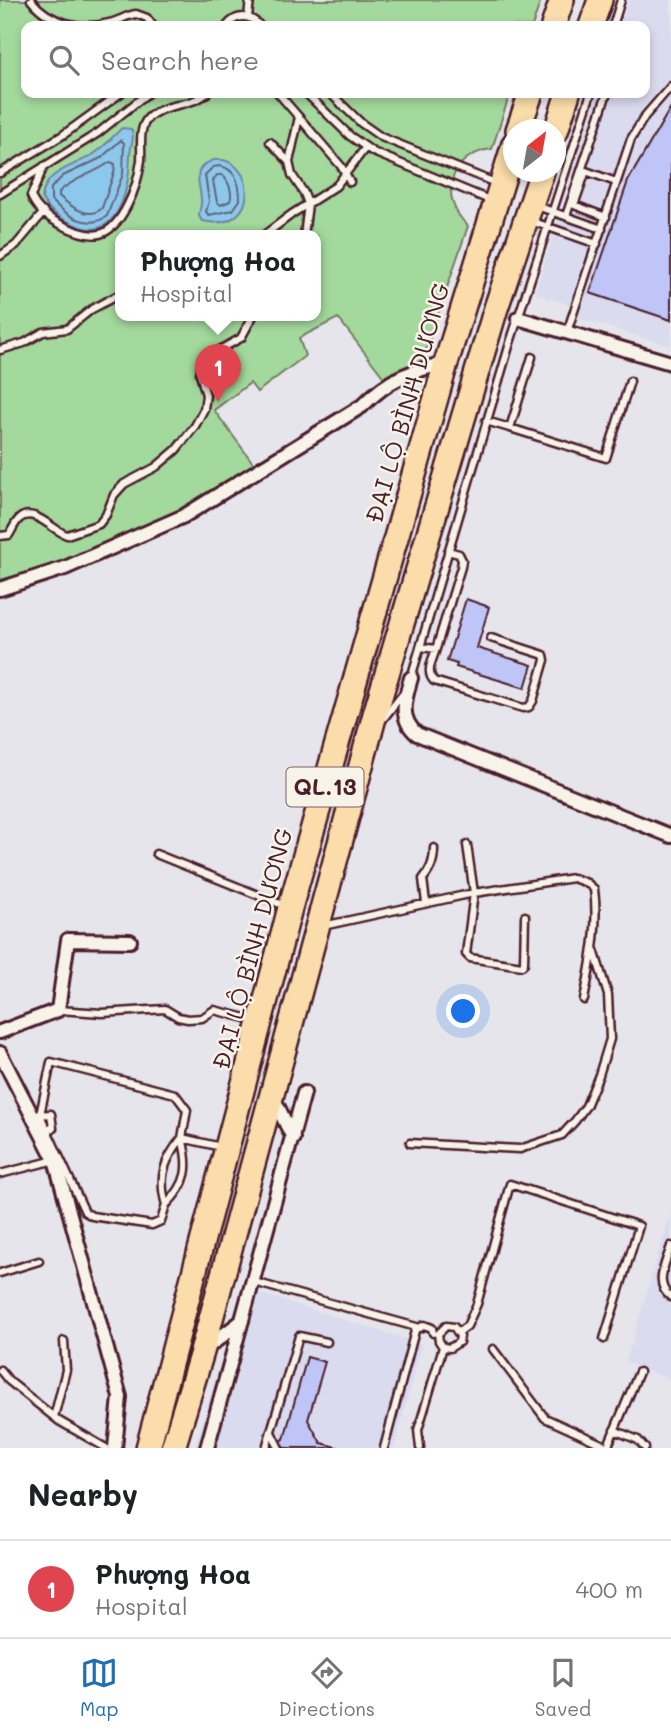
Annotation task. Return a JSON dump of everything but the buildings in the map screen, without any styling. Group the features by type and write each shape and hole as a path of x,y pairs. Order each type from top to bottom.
{"highway":[{"path":"555,21 562,0"},
{"path":"593,21 600,0"},
{"path":"522,119 529,98"},
{"path":"559,119 566,98"},
{"name":"ĐẠI LỘ BÌNH DƯƠNG","path":"150,1441 290,908 446,363 503,175"},
{"name":"QL.13","path":"174,1445 202,1352 368,741 496,308 539,215 541,182"},
{"path":"150,1441 174,1445"}],"street":[{"path":"518,317 671,363"},
{"path":"0,589 65,568 184,516 362,406 381,387 412,371 446,363"},
{"path":"411,680 404,711 408,724 417,734 671,836"},
{"path":"0,1032 58,1010 68,940 130,941"},
{"path":"1,1056 37,1115 55,1160 120,1397 115,1448"},
{"path":"271,1093 293,1138"},
{"path":"207,1448 304,1093"},
{"path":"202,1352 242,1321"}],"lane":[{"path":"31,0 45,14 63,21"},
{"path":"248,17 250,0"},
{"path":"615,21 621,0"},
{"path":"113,21 136,13 149,21"},
{"path":"233,21 237,17 248,17 253,21"},
{"path":"567,332 637,127 671,86"},
{"path":"0,173 63,135 114,98"},
{"path":"0,194 98,133 142,98"},
{"path":"44,166 31,196 33,202 57,222 88,235 111,230 120,220 135,189 142,130 148,119 156,113 199,98"},
{"path":"282,98 348,178"},
{"path":"311,98 341,128 366,147 387,158 497,193"},
{"path":"335,98 361,123 381,137 497,193"},
{"path":"368,741 411,680 518,317 539,215 589,98"},
{"path":"606,98 574,205 606,217"},
{"path":"299,117 289,162 292,175 308,204 305,230"},
{"path":"270,142 289,162"},
{"path":"270,230 348,178 366,147"},
{"path":"584,170 617,181"},
{"path":"566,216 584,170"},
{"path":"0,256 16,245 44,212"},
{"path":"539,215 566,216 602,229"},
{"path":"539,215 597,244"},
{"path":"0,350 17,346 43,332 67,329 92,309 115,296"},
{"path":"0,536 9,535 19,520 26,516 40,518 67,535 99,524 118,490 166,459 195,426 205,402 201,367 214,353 241,338 250,321"},
{"path":"510,428 532,357"},
{"path":"486,421 606,458 630,381"},
{"path":"448,551 459,554 462,563 429,670 430,678 523,708 529,707 533,701 544,656 491,638"},
{"path":"420,647 436,649"},
{"path":"467,845 474,892 466,954 470,958 522,966 525,916"},
{"path":"426,903 423,879 430,870 434,848"},
{"path":"156,854 290,908"},
{"path":"318,927 474,892 573,878 587,883 594,890 597,912 584,1000"},
{"path":"410,1143 520,1149 562,1135 586,1106 610,1039 608,995 593,948"},
{"path":"58,1010 102,1013 164,1009 188,1019 202,1018 214,1010 260,1021"},
{"path":"37,1115 49,1066 55,1062 175,1094 187,1110 182,1138 188,1160 180,1191 166,1205 161,1221 152,1225 88,1214 44,1130"},
{"path":"182,1138 226,1149"},
{"path":"166,1205 161,1186 163,1175 168,1155 182,1138"},
{"path":"0,1174 55,1160"},
{"path":"459,1332 467,1326 477,1304 510,1184 639,1226 604,1339"},
{"path":"671,1245 660,1280 665,1293 671,1297"},
{"path":"0,1273 39,1261"},
{"path":"254,1282 418,1327 424,1325 432,1328 443,1347 457,1345 460,1339 459,1332 454,1327 446,1326 436,1334"},
{"path":"384,1448 418,1327"},
{"path":"266,1448 299,1336 327,1342"},
{"path":"54,1417 66,1370 64,1341"},
{"path":"421,1448 418,1430 443,1347"},
{"path":"493,1349 545,1418 607,1448 639,1372"},
{"path":"0,1370 9,1381 54,1417 106,1448"},
{"path":"0,1383 9,1381"},
{"path":"614,1430 638,1440 645,1448"},
{"path":"271,1432 279,1448"}],"shaded area":[{"path":"629,0 671,0 671,346 569,315 570,305 535,293 596,98 650,98 650,21 622,21"},
{"path":"671,1212 671,1380 626,1362"},
{"path":"242,1288 422,1344 394,1448 195,1448"}],"green space":[{"path":"0,0 541,0 534,21 21,21 21,98 508,98 492,149 466,159 453,178 453,202 458,215 468,226 422,361 385,379 338,318 299,338 305,356 257,392 250,383 214,410 256,467 132,533 0,580"}],"water":[{"path":"122,128 131,129 133,135 127,183 118,211 110,221 100,227 87,228 63,219 42,199 49,181 63,169 98,151"},
{"path":"214,160 228,161 238,169 245,180 247,193 244,206 236,216 222,222 202,221 199,216 199,171"}],"place":[{"name":"Phượng Hoa","path":"218,402"}]}
